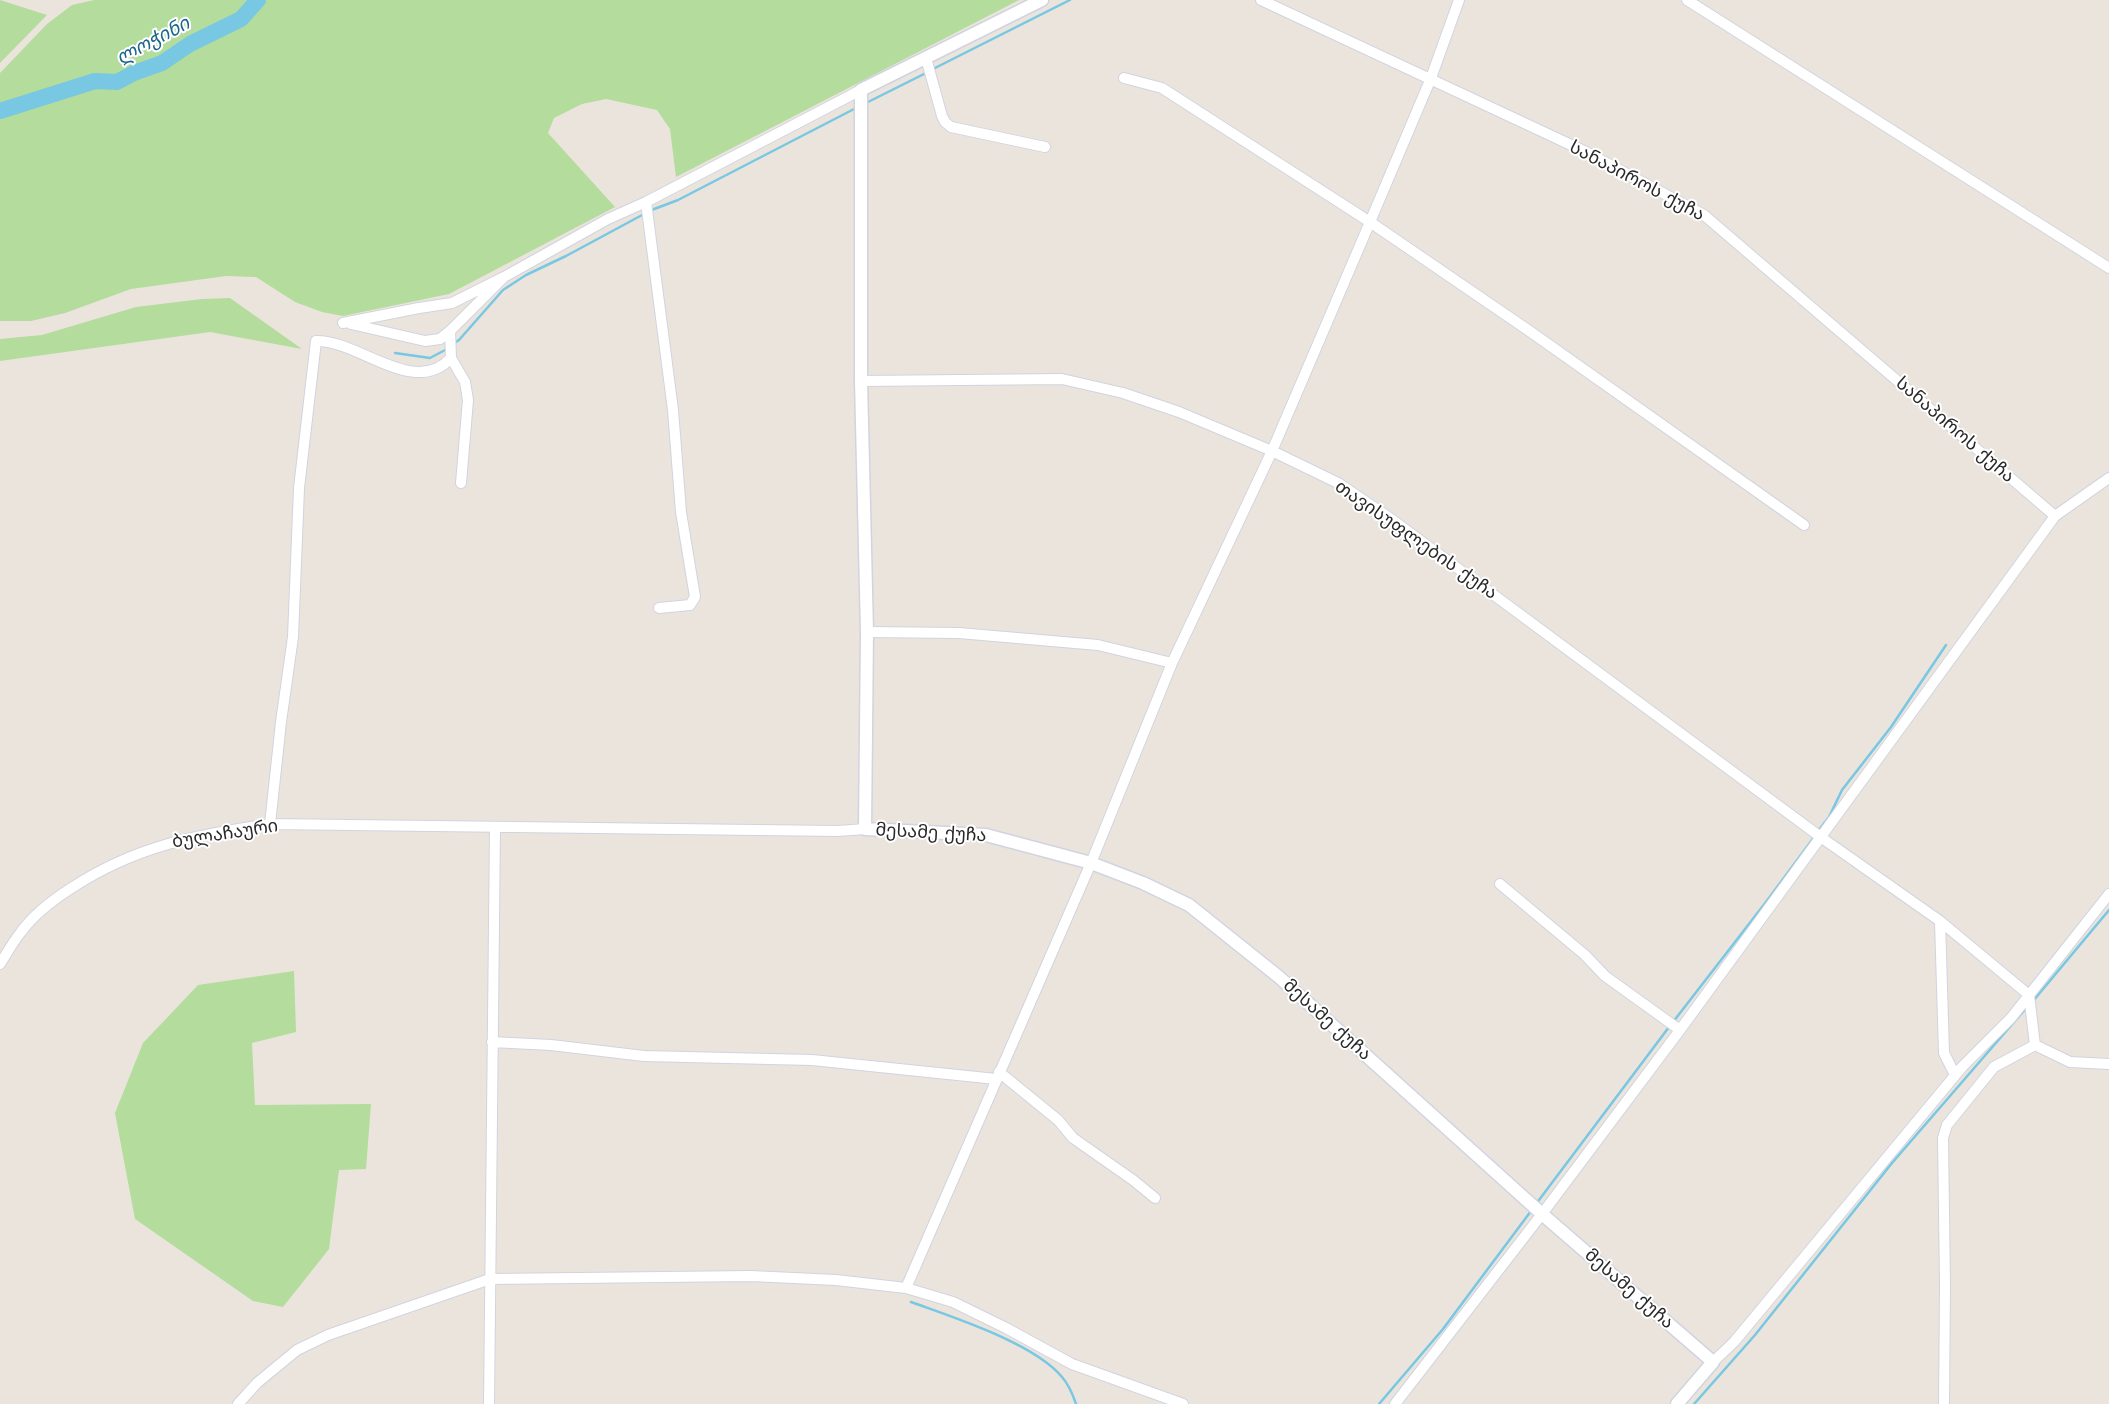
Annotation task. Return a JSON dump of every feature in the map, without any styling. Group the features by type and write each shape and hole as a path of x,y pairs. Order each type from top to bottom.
{"street":[{"path":"504,277 440,339 424,341 359,325 343,323 419,308 452,304 608,219 646,202 861,90 1042,0"},
{"name":"სანაპიროს ქუჩა","path":"1260,0 1584,151 1704,215 2055,516"},
{"path":"906,1288 1091,863 1172,663 1272,451 1430,78 1459,0"},
{"path":"1687,0 2109,268"},
{"path":"1704,10 1710,0"},
{"path":"926,58 945,122 951,126 1045,147"},
{"path":"1124,78 1162,88 1370,222 1528,330 1804,525"},
{"path":"861,90 861,380 867,632 865,829"},
{"path":"646,202 673,410 681,512 695,598 694,602 690,605 659,608"},
{"path":"450,331 451,358 465,382 468,400 461,483"},
{"path":"270,824 281,722 293,637 299,488 316,341 339,344 409,372 423,373 437,369 451,358"},
{"name":"თავისუფლების ქუჩა","path":"861,380 1062,379 1123,393 1169,409 1272,451 1338,483 1394,521 1822,838 1940,921 2029,995"},
{"path":"1395,1404 1542,1214 1680,1030 1822,838 2055,516 2109,478"},
{"path":"867,632 959,633 1098,645 1172,663"},
{"name":"ბულაჩაური","path":"0,964 22,930 53,900 95,873 135,854 177,840 270,824 838,831 865,829"},
{"path":"488,1404 495,827"},
{"name":"მესამე ქუჩა","path":"865,829 986,835 1091,863 1143,883 1189,905 1237,942 1387,1073 1542,1214 1713,1362"},
{"path":"1500,884 1585,955 1605,976 1680,1030"},
{"path":"1677,1404 1713,1362 1734,1342 1955,1074 2011,1018 2109,894"},
{"path":"1940,921 1944,1053 1955,1074"},
{"path":"2029,995 2035,1045"},
{"path":"492,1042 551,1045 644,1056 812,1060 998,1075 1058,1120 1073,1138 1133,1180 1155,1198"},
{"path":"2035,1045 2070,1062 2109,1064"},
{"path":"1944,1404 1946,1285 1943,1138 1947,1125 1994,1066 2035,1045"},
{"path":"238,1404 257,1383 297,1350 328,1335 490,1279 751,1276 836,1280 906,1288 952,1302 1006,1328 1072,1364 1183,1404"}],"green space":[{"path":"0,0 47,15 0,63"},
{"path":"94,0 1019,0 676,177 670,129 657,110 606,99 582,104 554,118 548,133 615,207 449,294 343,316 322,312 295,302 256,277 226,276 131,289 65,313 31,321 0,321 0,73 47,24 72,5"},
{"path":"230,298 302,349 210,332 0,361 0,339 42,335 136,307 202,299"},
{"path":"294,971 296,1032 252,1043 255,1105 371,1104 366,1169 339,1170 329,1249 283,1307 253,1301 135,1219 115,1113 143,1043 198,985"}],"waterway":[{"name":"ლოჭინი","path":"0,111 95,81 117,82 134,73 162,63 190,44 241,19 258,0"},
{"path":"933,69 1070,0"},
{"path":"866,103 928,72"},
{"path":"649,211 678,200 856,108"},
{"path":"453,344 459,340 503,290 526,275 644,214"},
{"path":"395,353 430,358 447,349"},
{"path":"1818,831 1829,817 1842,790 1891,727 1946,645"},
{"path":"1673,1022 1815,836"},
{"path":"2033,1001 2109,910"},
{"path":"1694,1404 1755,1335 1892,1163 2027,1007"},
{"path":"1536,1204 1669,1027"},
{"path":"1379,1404 1443,1329 1531,1211"},
{"path":"911,1302 991,1332 1032,1353 1062,1377 1067,1383 1076,1404"}]}
